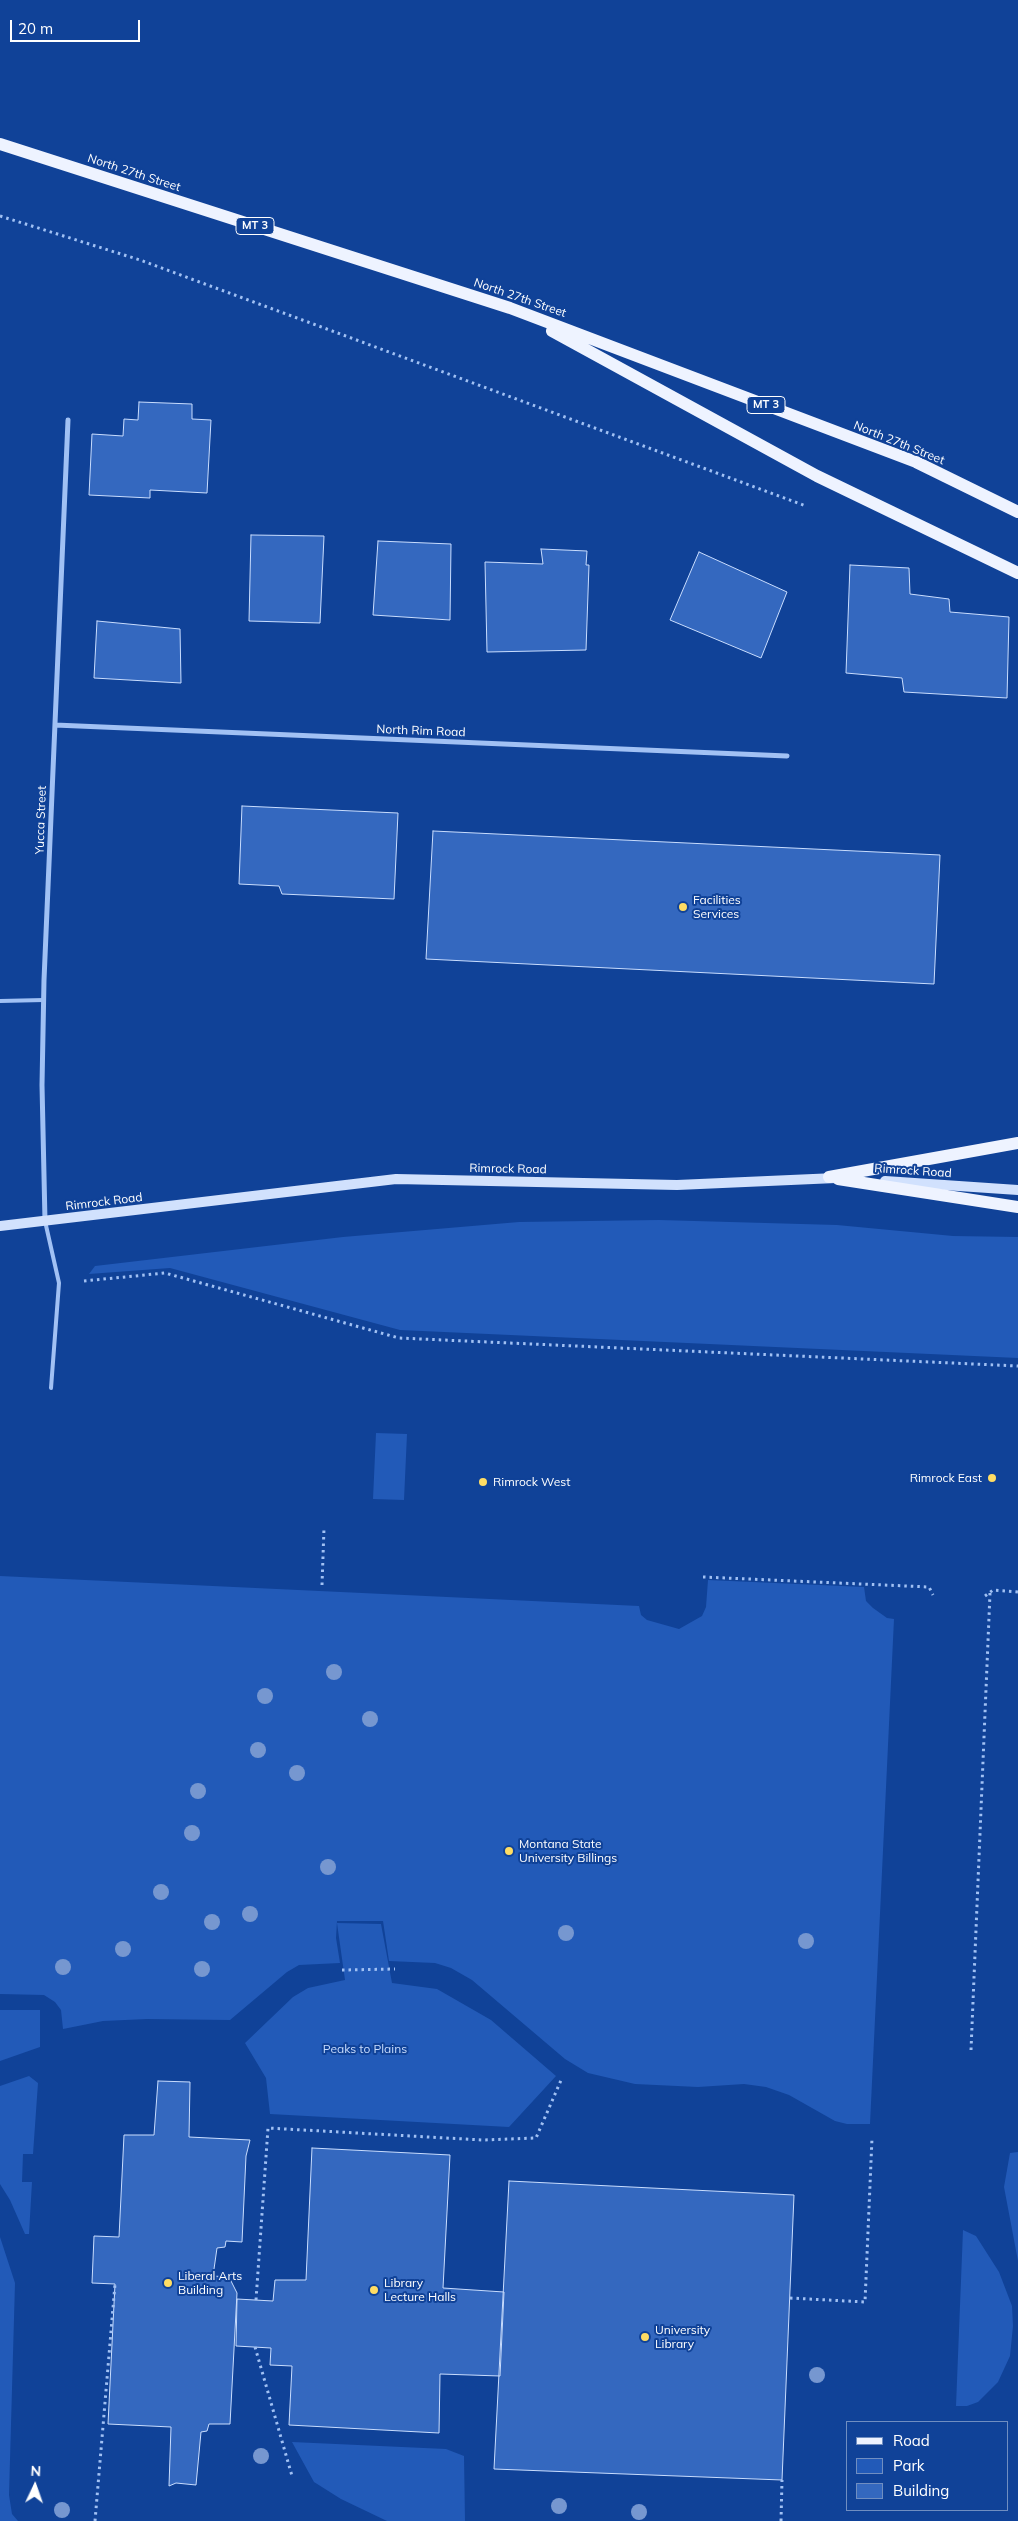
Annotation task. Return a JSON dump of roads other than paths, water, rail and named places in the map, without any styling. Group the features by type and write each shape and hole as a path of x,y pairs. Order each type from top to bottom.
{"main road":[{"name":"North 27th Street","path":"0,144 510,308 916,462 1018,512"},
{"path":"510,308 817,476 1018,573"},
{"path":"829,1177 1018,1143"},
{"path":"829,1177 1018,1207"},
{"name":"Rimrock Road","path":"0,1226 396,1179 677,1185 829,1177 1018,1190"}],"street":[{"name":"Yucca Street","path":"45,1221 42,1085 44,1000 68,420"},
{"name":"North Rim Road","path":"55,725 787,756"}],"lane":[{"path":"0,1001 44,1000"},
{"path":"45,1221 59,1284 51,1388"}],"place":[{"name":"Facilities Services","path":"683,907"},
{"name":"Rimrock East","path":"992,1478"},
{"name":"Rimrock West","path":"483,1482"},
{"name":"Montana State University Billings","path":"509,1851"},
{"name":"Liberal Arts Building","path":"168,2283"},
{"name":"Library Lecture Halls","path":"374,2290"},
{"name":"University Library","path":"645,2337"}],"park label":[{"name":"Peaks to Plains","path":"365,2049"}]}
